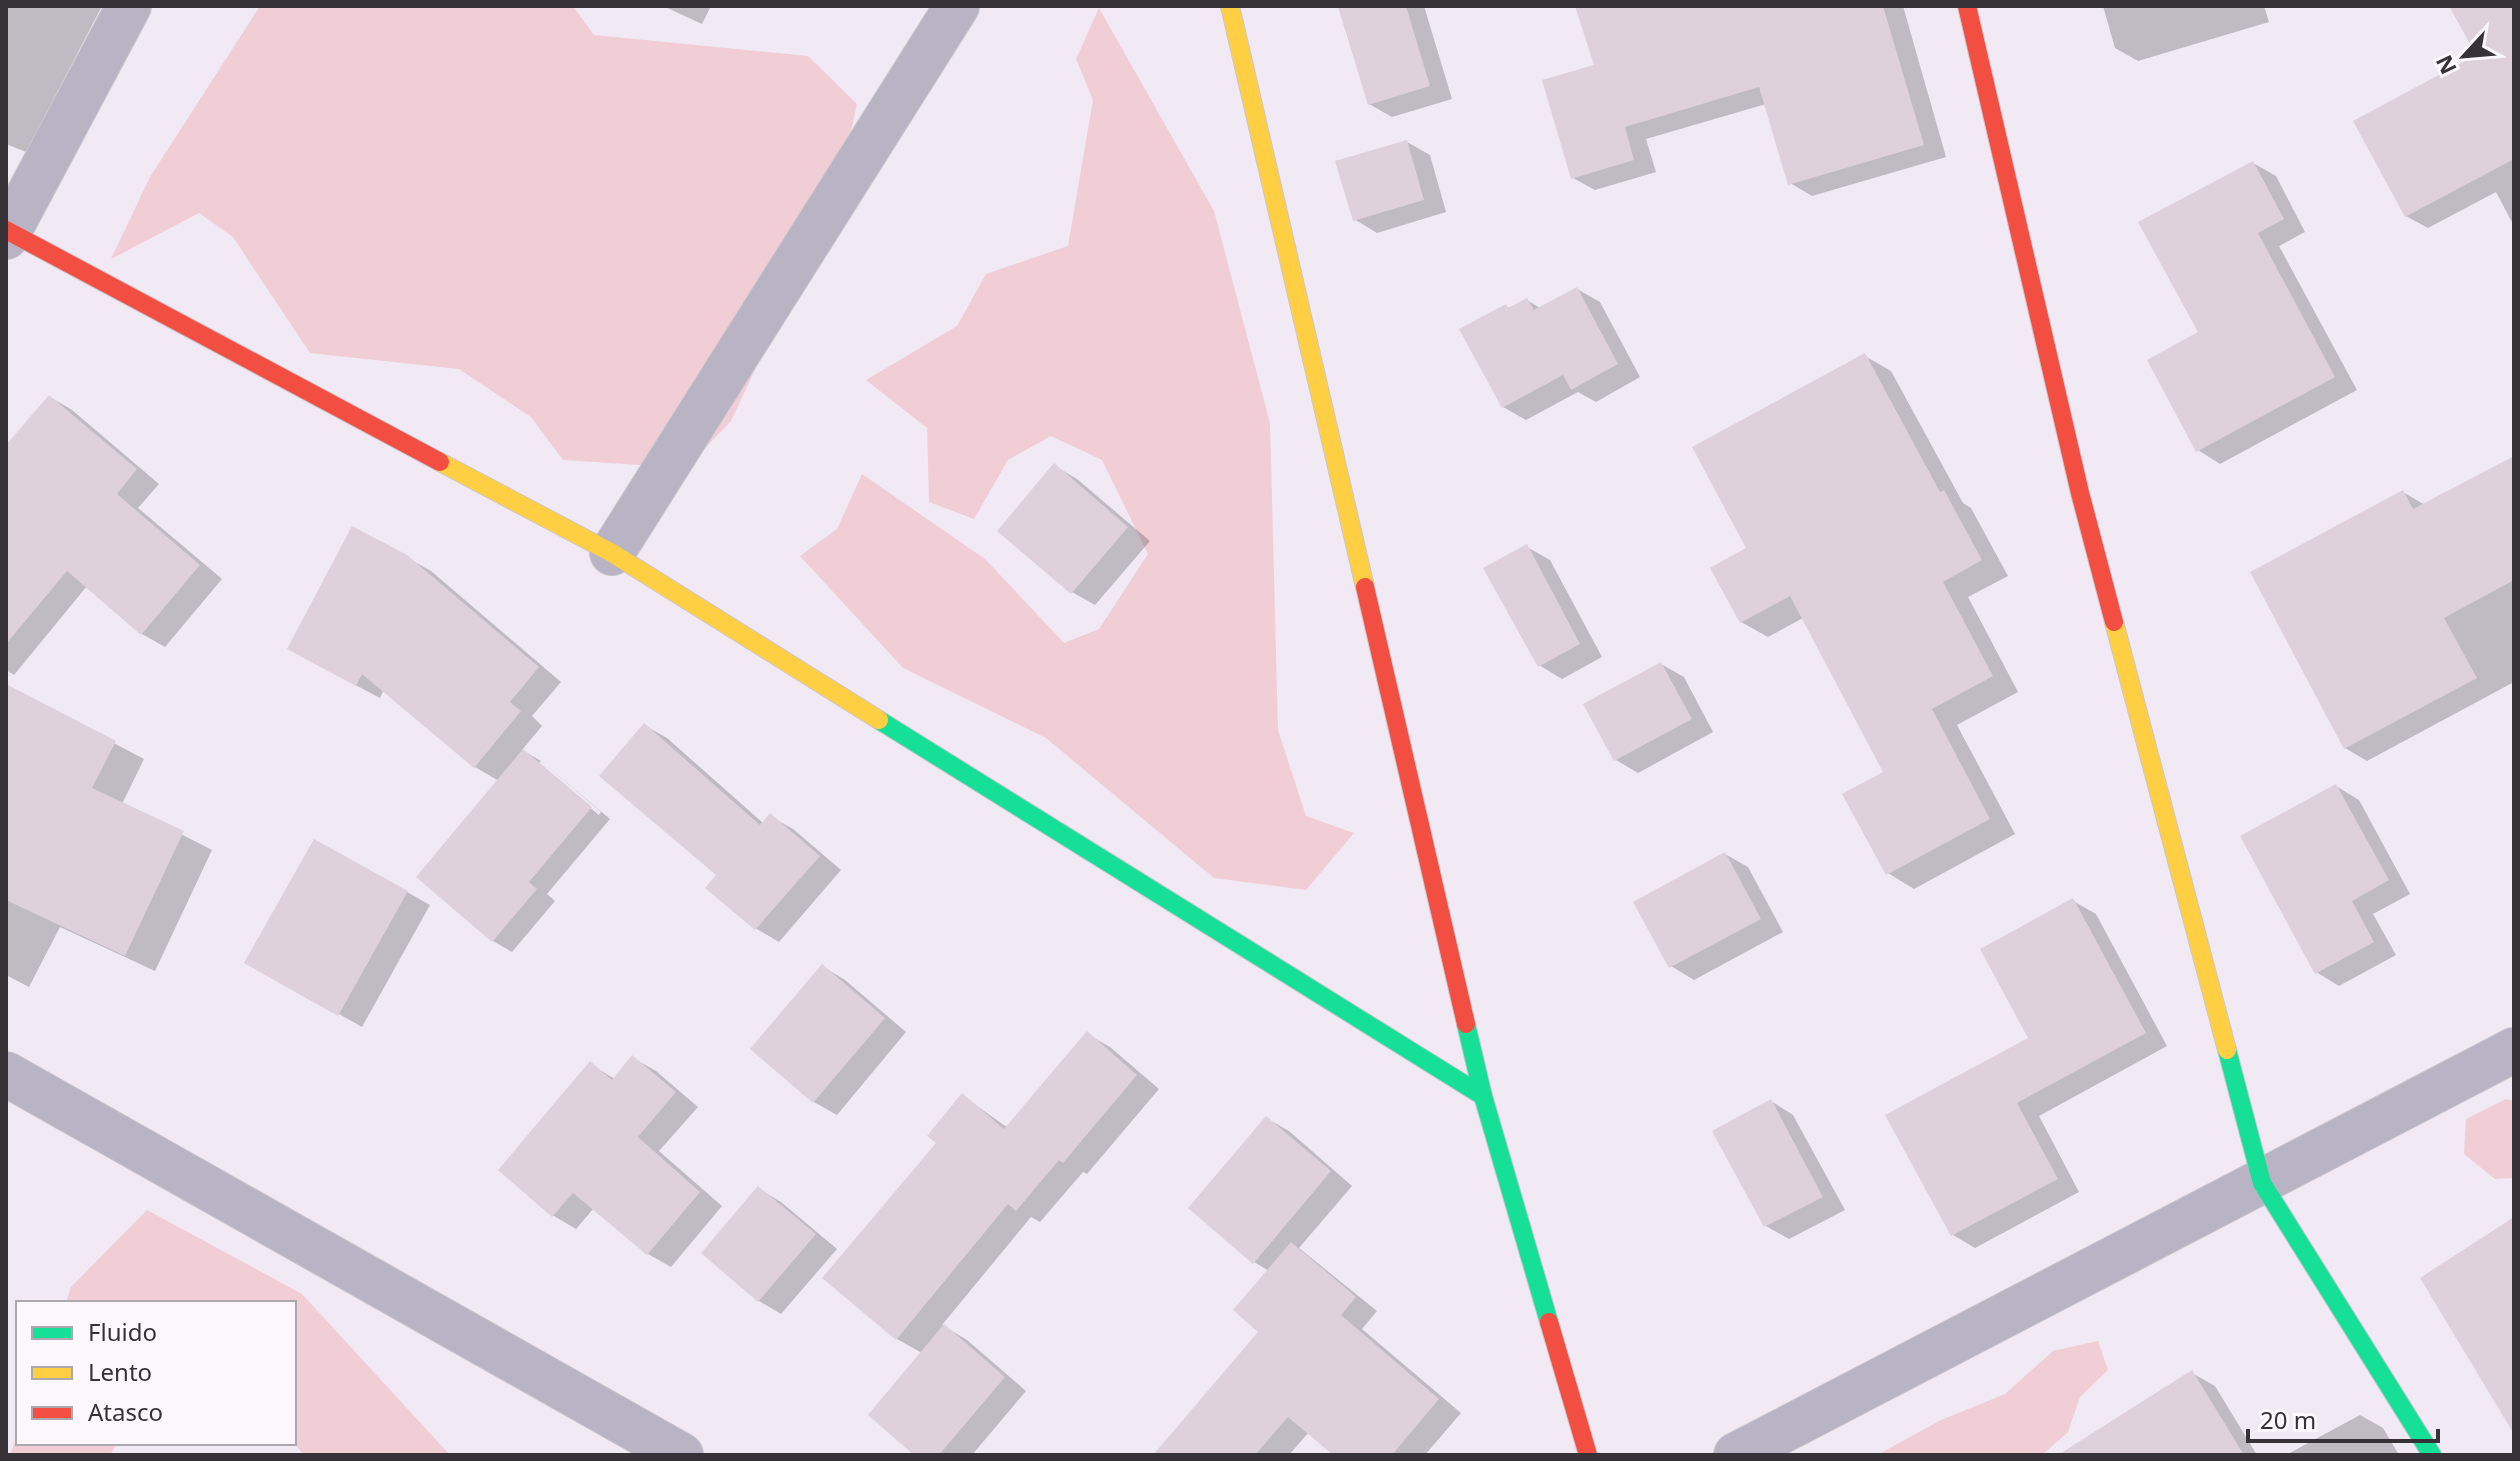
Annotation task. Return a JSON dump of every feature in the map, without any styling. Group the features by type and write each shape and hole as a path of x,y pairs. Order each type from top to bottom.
{"street":[{"path":"129,6 7,233 612,553 1483,1096"},
{"path":"612,553 957,6"},
{"path":"1230,6 1483,1096 1588,1455"},
{"path":"1967,6 2080,493 2262,1183 2432,1455"},
{"path":"1736,1455 2514,1050"},
{"path":"6,1074 681,1455"}],"shaded area":[{"path":"260,6 573,6 594,35 808,56 857,104 838,192 731,421 686,468 563,460 531,417 459,369 310,353 233,237 199,213 111,259 150,177"},
{"path":"1099,8 1214,211 1270,423 1278,730 1306,816 1354,833 1306,890 1214,878 1046,738 903,668 800,556 837,529 862,474 985,559 1064,643 1099,629 1148,554 1102,460 1051,436 1008,460 974,519 929,502 927,428 866,380 957,326 986,274 1068,246 1093,100 1076,59"},
{"path":"2506,1099 2514,1101 2514,1178 2495,1179 2464,1154 2466,1119"},
{"path":"147,1210 302,1294 450,1455 304,1455 296,1445 296,1301 67,1301 71,1287"},
{"path":"2098,1341 2108,1370 2080,1397 2068,1432 2042,1455 1877,1455 1941,1420 2005,1394 2053,1351"},
{"path":"16,1439 16,1445 116,1445 110,1455 10,1455"}],"building":[{"path":"1338,6 1406,6 1430,86 1368,105"},
{"path":"1575,6 1883,6 1924,145 1788,185 1759,87 1625,127 1634,160 1571,179 1542,80 1594,65"},
{"path":"2449,6 2514,6 2514,159 2405,217 2353,121 2476,55"},
{"path":"1407,140 1424,200 1353,221 1335,161"},
{"path":"2253,161 2284,219 2258,233 2335,377 2196,452 2147,360 2198,332 2138,222"},
{"path":"1577,287 1618,364 1571,390 1563,375 1502,408 1459,329 1506,304 1508,308 1527,298 1534,310"},
{"path":"1865,353 1940,492 1944,490 1982,560 1943,582 1993,676 1932,709 1990,819 1886,875 1842,794 1883,772 1790,596 1740,623 1710,568 1746,548 1692,447"},
{"path":"49,395 137,469 117,494 200,565 141,635 67,571 6,644 6,445"},
{"path":"2514,456 2514,580 2444,618 2477,678 2344,749 2250,572 2403,490 2413,509"},
{"path":"1054,463 1128,527 1071,594 997,531"},
{"path":"352,526 407,555 539,667 510,702 521,711 474,768 362,674 356,686 287,649"},
{"path":"1527,544 1580,644 1538,667 1483,568"},
{"path":"1661,662 1692,719 1614,761 1583,704"},
{"path":"6,684 116,741 92,788 184,831 125,956 6,900"},
{"path":"644,723 760,825 770,813 820,856 755,930 705,888 716,875 599,776"},
{"path":"523,749 592,807 529,882 537,889 492,942 416,877"},
{"path":"2336,784 2389,880 2352,901 2374,942 2315,974 2240,836"},
{"path":"314,839 408,891 338,1016 244,963"},
{"path":"1725,852 1761,919 1669,968 1633,902"},
{"path":"2073,898 2146,1033 2017,1103 2058,1179 1951,1236 1885,1115 2028,1038 1980,949"},
{"path":"822,964 885,1018 813,1103 750,1049"},
{"path":"1087,1031 1137,1075 1063,1163 1059,1160 1016,1211 1008,1204 896,1340 822,1278 936,1143 927,1136 962,1093 1004,1129"},
{"path":"632,1055 676,1092 638,1137 700,1192 647,1255 573,1193 552,1217 498,1170 590,1061 612,1080"},
{"path":"1771,1099 1823,1197 1764,1227 1712,1131"},
{"path":"1266,1116 1331,1171 1253,1264 1188,1208"},
{"path":"758,1186 816,1234 758,1302 701,1253"},
{"path":"2514,1217 2514,1434 2420,1278"},
{"path":"1291,1242 1356,1297 1341,1315 1439,1399 1392,1455 1333,1455 1288,1417 1255,1455 1153,1455 1258,1332 1233,1310"},
{"path":"944,1324 1005,1377 939,1455 914,1455 868,1415"},
{"path":"2192,1370 2244,1455 2058,1455"}],"traffic: fast":[{"path":"879,720 1483,1096"},
{"path":"1466,1024 1483,1096 1549,1322"},
{"path":"2227,1050 2262,1183 2432,1455"}],"traffic: slow":[{"path":"1230,6 1365,587"},
{"path":"440,462 612,553 879,720"},
{"path":"2114,622 2227,1050"}],"traffic: jam":[{"path":"1967,6 2080,493 2114,622"},
{"path":"6,230 440,462"},
{"path":"1365,587 1466,1024"},
{"path":"1549,1322 1588,1455"}]}
